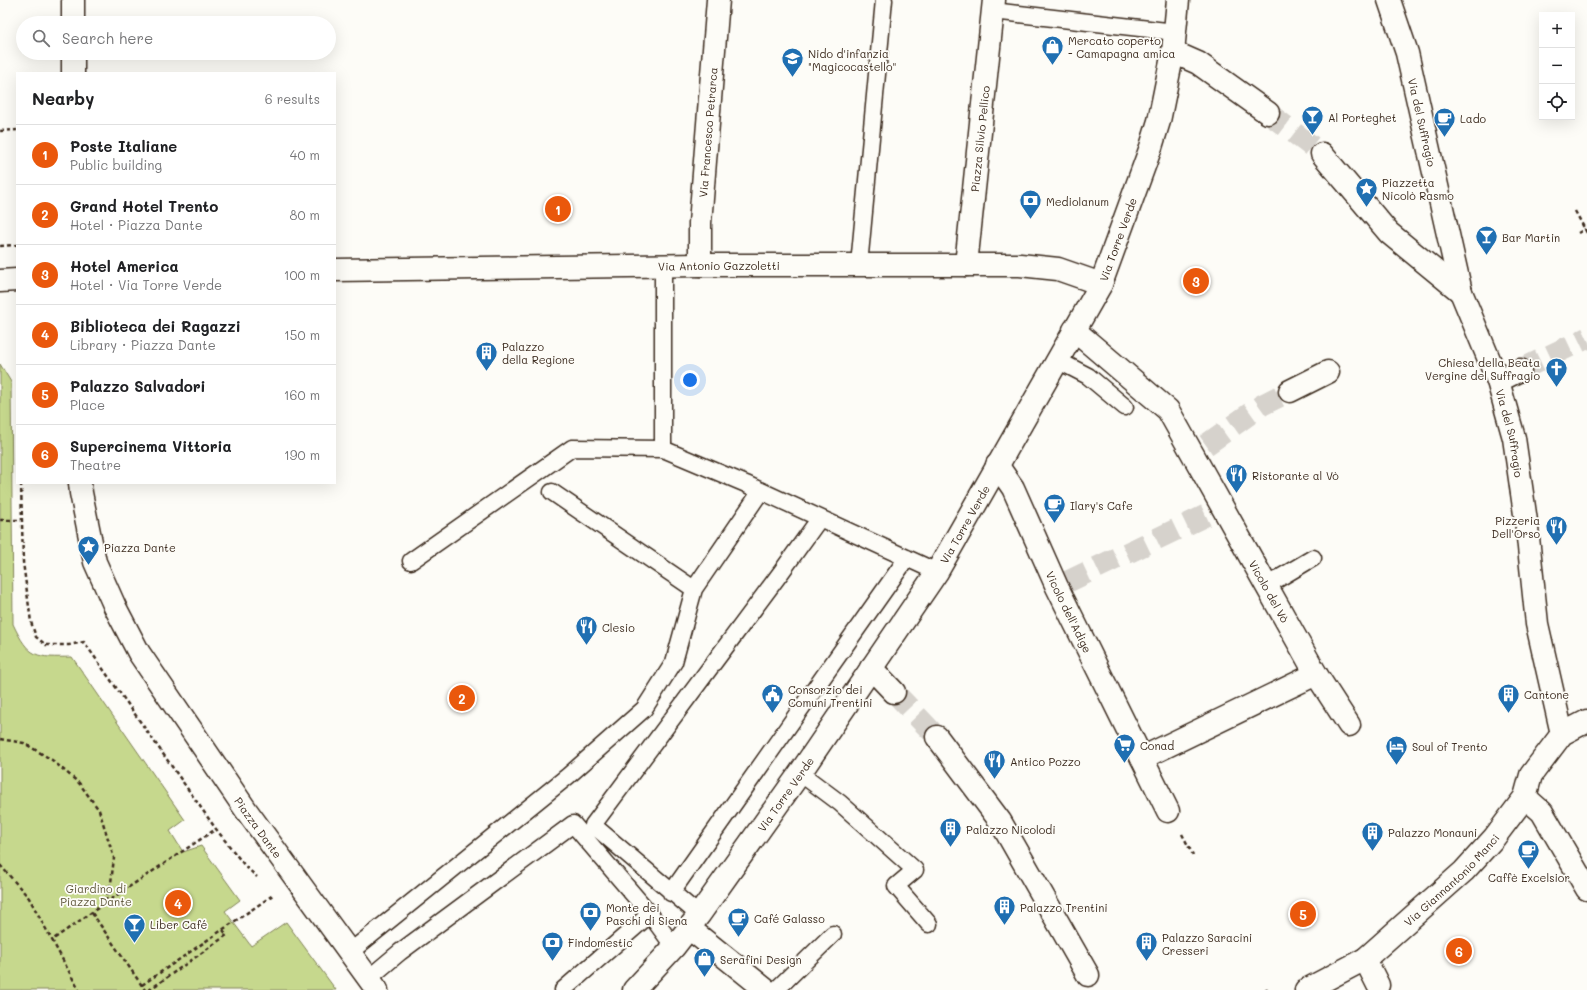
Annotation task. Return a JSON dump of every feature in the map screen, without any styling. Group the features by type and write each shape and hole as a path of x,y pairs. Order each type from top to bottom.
{"street":[{"path":"73,0 73,16"},
{"name":"Via Francesco Petrarca","path":"700,265 700,223 718,0"},
{"name":"Via Torre Verde","path":"634,990 674,947 694,921 800,773 936,572 1101,284 1159,121 1174,42 1178,0"},
{"name":"Via del Suffragio","path":"1389,0 1407,53 1461,292 1498,381 1514,438 1526,528 1536,624 1562,734"},
{"name":"Piazza Silvio Pellico","path":"966,265 993,6"},
{"path":"1174,42 1198,63 1268,112"},
{"path":"73,60 73,72"},
{"path":"1322,154 1389,233 1461,292"},
{"name":"Via Antonio Gazzoletti","path":"336,270 700,265 1020,265 1058,269 1101,284"},
{"path":"0,281 16,280"},
{"name":"Vicolo del Vò","path":"1074,330 1168,410 1199,449 1219,509 1266,586 1316,674 1349,725"},
{"path":"1498,381 1520,370"},
{"path":"1290,391 1328,372"},
{"name":"Vicolo dell'Adige","path":"997,465 1013,488 1062,584 1168,811"},
{"name":"Piazza Dante","path":"80,484 95,562 115,607 139,654 246,810 373,984"},
{"path":"871,668 894,692"},
{"path":"1142,758 1231,709 1316,674"},
{"path":"1562,734 1587,721"},
{"name":"Via Giannantonio Manci","path":"1306,990 1365,959 1464,871 1494,838 1525,797 1531,775 1562,734"},
{"path":"937,737 1000,821 1077,947 1088,975"},
{"path":"1525,797 1542,812 1587,889"},
{"path":"694,921 766,990"},
{"path":"1365,959 1378,985"}],"lane":[{"path":"859,265 884,0"},
{"name":"Piazza Silvio Pellico","path":"993,6 1174,42"},
{"path":"662,266 662,450"},
{"path":"1057,360 1088,376 1125,407"},
{"path":"411,561 572,448 662,450 761,491 936,572"},
{"path":"350,952 568,776 644,710 674,662 694,589 761,491"},
{"path":"552,492 694,589"},
{"path":"694,921 671,893 593,826 820,518"},
{"path":"671,893 907,558"},
{"path":"1266,586 1314,558"},
{"path":"800,773 840,803 915,870 896,886 929,924"},
{"path":"373,984 400,952 573,824 650,914 674,947"},
{"path":"563,990 650,914"},
{"path":"776,990 834,934"}],"path":[{"path":"0,131 16,130"},
{"path":"1575,211 1587,233"},
{"path":"1578,233 1585,230"},
{"path":"0,246 16,245"},
{"path":"21,484 23,562 31,622 36,637 46,645 69,646 84,642 216,829 245,866 261,880"},
{"path":"0,520 21,520"},
{"path":"0,739 24,743 52,760 79,783 98,810 114,858 111,883 105,903"},
{"path":"52,940 216,829"},
{"path":"1181,834 1193,855"},
{"path":"0,865 29,898 79,990"},
{"path":"142,985 278,891"},
{"path":"92,912 145,990"},
{"path":"149,990 227,935 223,930"}],"green space":[{"name":"Giardino di Piazza Dante","path":"0,364 11,382 13,624 24,644 35,654 50,657 72,657 185,820 170,831 183,852 201,846 240,900 225,911 251,946 286,922 336,990 0,990"}],"tunnel":[{"path":"1268,113 1322,154"},
{"path":"1520,370 1587,338"},
{"path":"1206,445 1262,405 1290,391"},
{"path":"1067,582 1215,511"},
{"path":"894,692 937,737"}],"place":[{"name":"Mercato coperto - Camapagna amica","path":"1053,66"},
{"name":"Nido d'infanzia \"Magicocastello\"","path":"792,78"},
{"name":"Al Porteghet","path":"1312,136"},
{"name":"Lado","path":"1445,138"},
{"name":"Piazzetta Nicolò Rasmo","path":"1366,208"},
{"name":"Poste Italiane","path":"558,209"},
{"name":"Mediolanum","path":"1031,220"},
{"name":"Bar Martin","path":"1486,256"},
{"name":"Hotel America","path":"1196,281"},
{"name":"Palazzo della Regione","path":"486,372"},
{"name":"Chiesa della Beata Vergine del Suffragio","path":"1556,388"},
{"name":"Ristorante al Vò","path":"1237,494"},
{"name":"Ilary's Cafe","path":"1054,524"},
{"name":"Pizzeria Dell'Orso","path":"1556,546"},
{"name":"Piazza Dante","path":"89,566"},
{"name":"Clesio","path":"586,646"},
{"name":"Grand Hotel Trento","path":"462,698"},
{"name":"Consorzio dei Comuni Trentini","path":"772,714"},
{"name":"Cantone","path":"1508,714"},
{"name":"Conad","path":"1124,764"},
{"name":"Soul of Trento","path":"1396,766"},
{"name":"Antico Pozzo","path":"995,780"},
{"name":"Palazzo Nicolodi","path":"950,848"},
{"name":"Palazzo Monauni","path":"1372,852"},
{"name":"Caffè Excelsior","path":"1529,870"},
{"name":"Biblioteca dei Ragazzi","path":"178,903"},
{"name":"Palazzo Salvadori","path":"1303,914"},
{"name":"Palazzo Trentini","path":"1005,926"},
{"name":"Monte dei Paschi di Siena","path":"591,932"},
{"name":"Café Galasso","path":"738,938"},
{"name":"Liber Café","path":"134,944"},
{"name":"Supercinema Vittoria","path":"1459,951"},
{"name":"Findomestic","path":"553,962"},
{"name":"Palazzo Saracini Cresseri","path":"1146,962"},
{"name":"Serafini Design","path":"705,978"}]}
